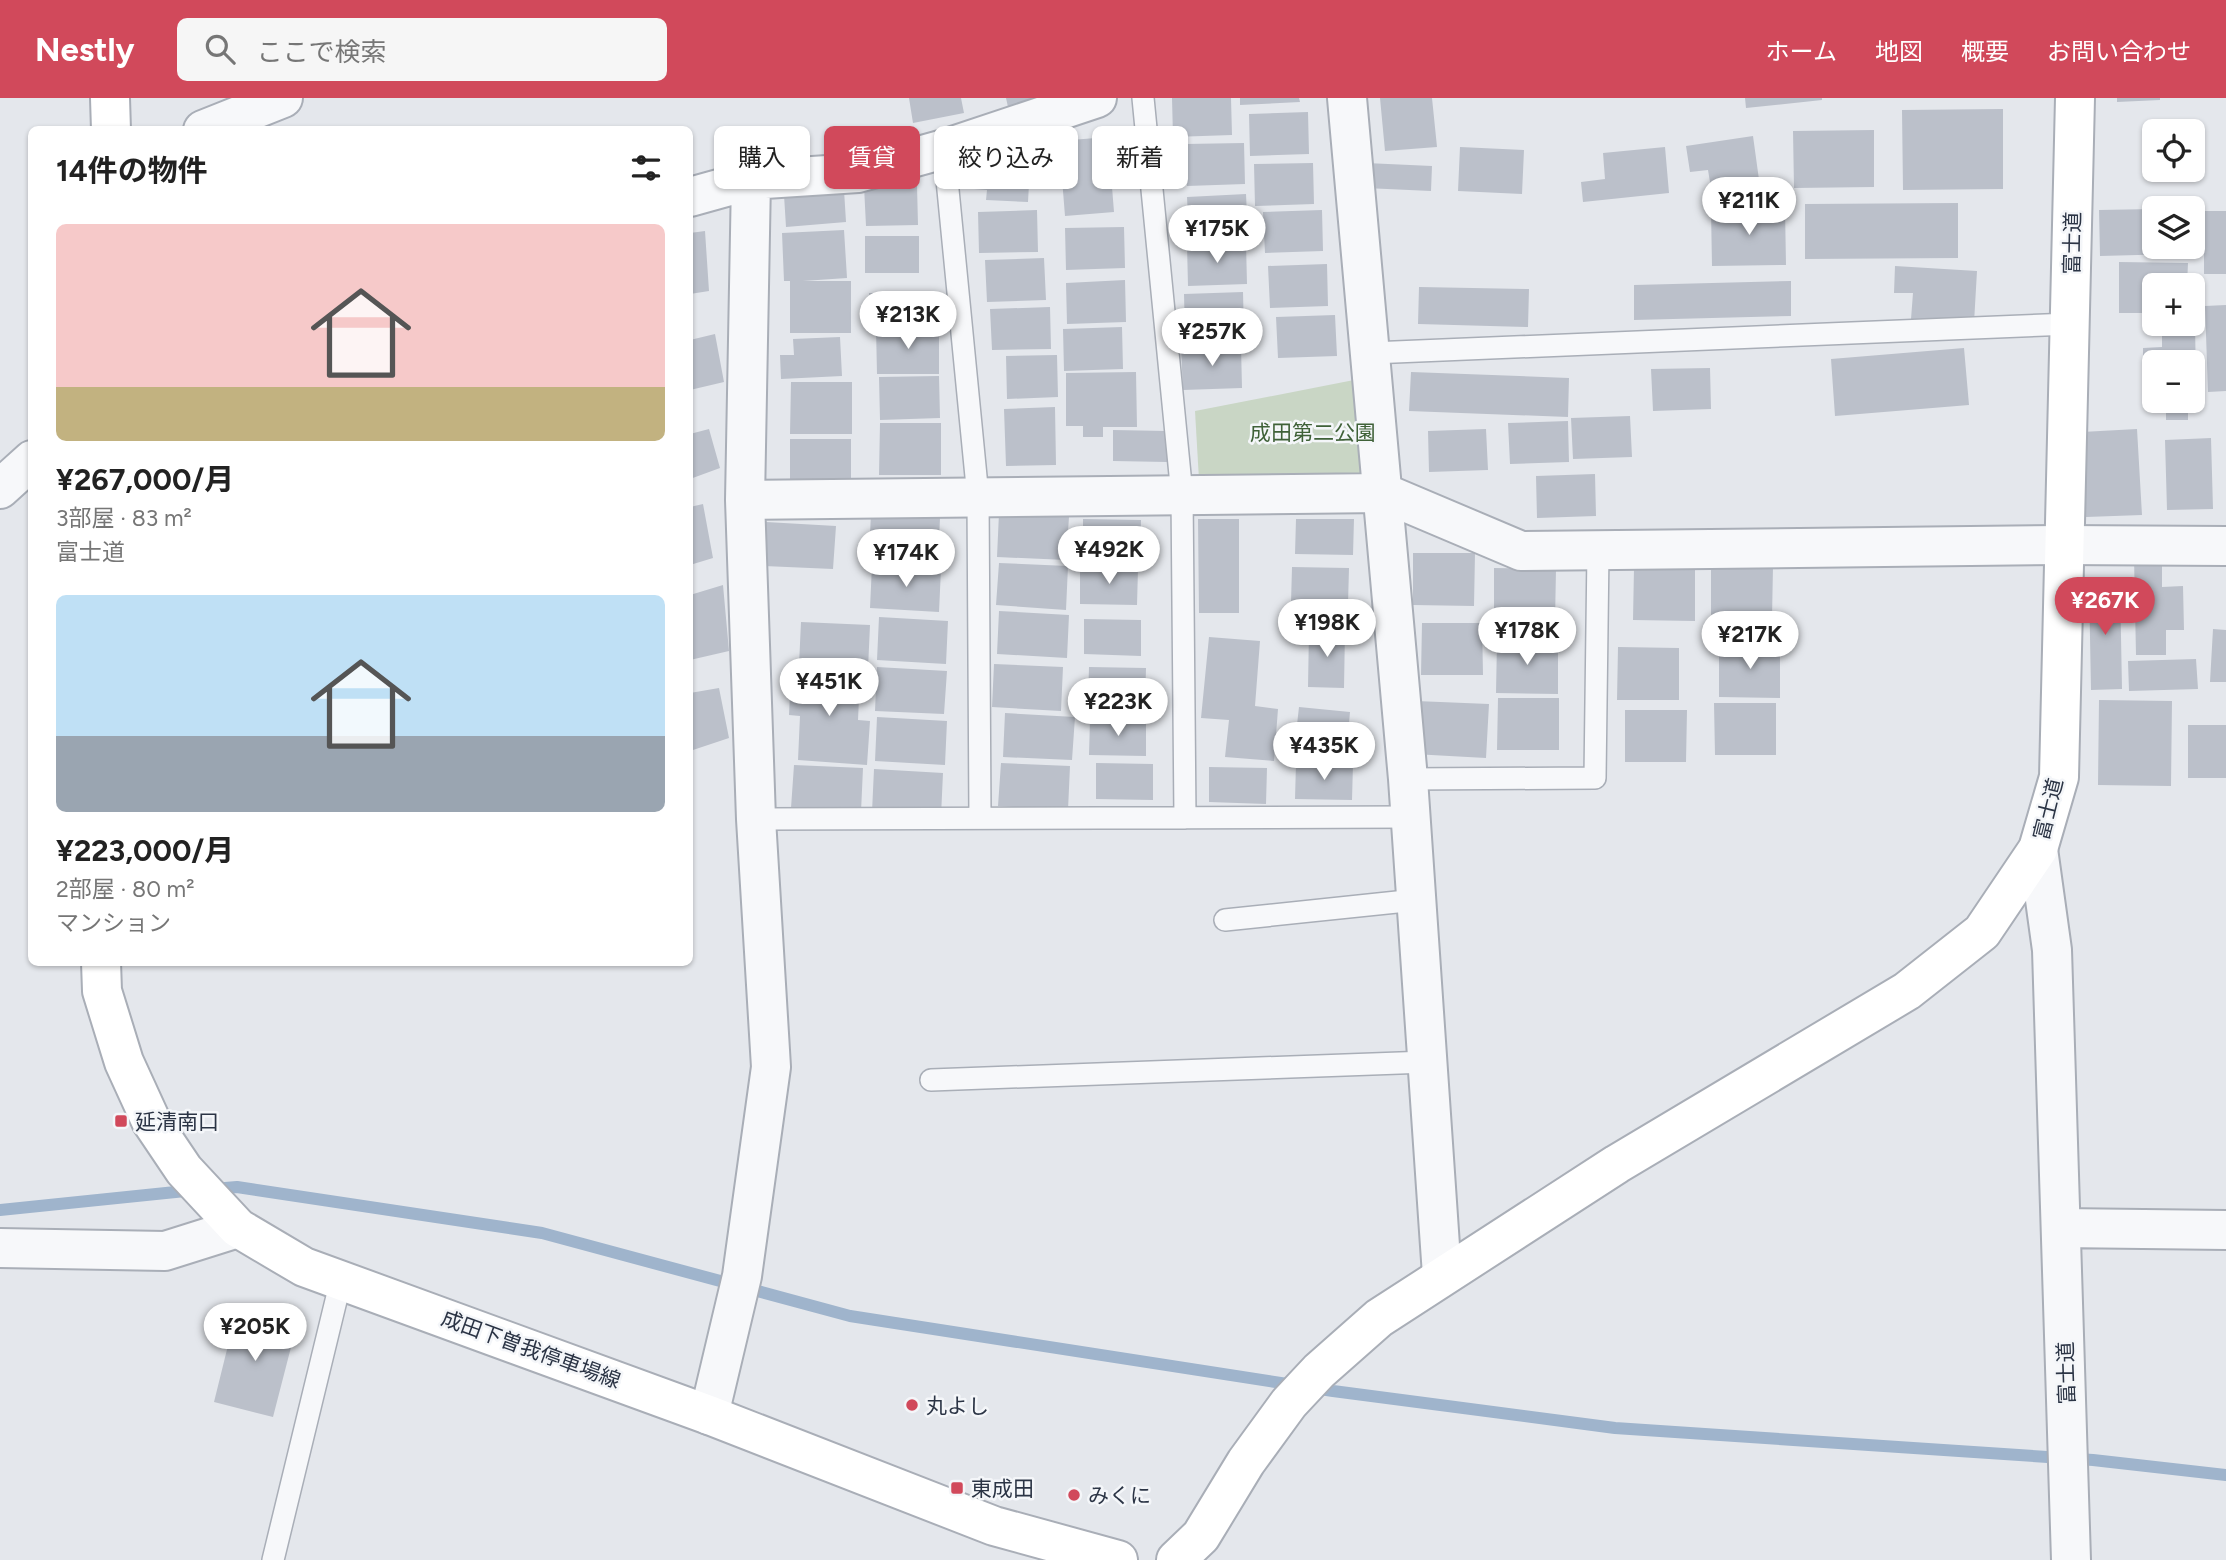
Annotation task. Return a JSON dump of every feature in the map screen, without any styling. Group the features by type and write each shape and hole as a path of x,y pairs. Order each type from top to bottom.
{"street":[{"path":"110,98 111,126"},
{"path":"213,126 283,98"},
{"path":"1013,126 1097,98"},
{"path":"1348,98 1408,779 1442,1275"},
{"name":"富士道","path":"2071,1560 2052,950 2038,849 2059,777 2075,98"},
{"path":"810,176 858,173 934,152"},
{"path":"693,196 719,189"},
{"path":"709,1415 740,1287 771,1067 756,819 746,500 751,189"},
{"path":"0,489 28,464"},
{"path":"746,500 1384,494 1521,551 2063,545 2226,546"},
{"path":"1176,1560 1201,1536 1246,1462 1289,1403 1319,1371 1379,1318 1617,1164 1907,991 1982,932 2038,849"},
{"name":"成田下曽我停車場線","path":"101,966 102,990 124,1062 151,1121 184,1170 238,1228 304,1267 709,1415 994,1527 1118,1560"},
{"path":"0,1248 165,1251 238,1228"},
{"path":"2061,1228 2226,1230"}],"lane":[{"path":"1143,98 1182,495 1185,818"},
{"path":"948,189 978,497 980,818"},
{"path":"1371,353 2070,324"},
{"path":"1408,779 1595,778 1598,551"},
{"path":"756,819 1410,817"},
{"path":"1225,920 1416,900"},
{"path":"932,1080 1427,1062"},
{"path":"273,1560 341,1280"}],"green space":[{"name":"成田第二公園","path":"1354,380 1363,475 1199,480 1195,411"}],"building":[{"path":"909,98 961,98 964,113 913,123"},
{"path":"1006,98 1050,98 1050,99 1008,107"},
{"path":"1172,98 1231,98 1232,135 1188,136 1188,126 1173,126"},
{"path":"1240,98 1299,98 1300,102 1240,105"},
{"path":"1380,98 1432,98 1437,147 1385,151"},
{"path":"1745,98 1822,98 1822,100 1746,108"},
{"path":"2117,98 2160,98 2160,100 2117,102"},
{"path":"2003,109 2003,189 1903,190 1902,110"},
{"path":"1308,112 1309,154 1250,156 1249,114"},
{"path":"1874,130 1874,187 1794,188 1793,131"},
{"path":"1753,136 1760,187 1712,194 1708,170 1690,172 1686,146"},
{"path":"1092,138 1092,189 1112,189 1114,212 1065,216 1063,189 1078,189 1078,139"},
{"path":"1244,143 1245,184 1188,186 1188,144"},
{"path":"1460,147 1524,150 1522,194 1458,191"},
{"path":"1665,147 1669,193 1583,202 1581,182 1605,179 1603,153"},
{"path":"1313,163 1314,204 1255,206 1254,164"},
{"path":"1366,163 1432,166 1431,191 1365,188"},
{"path":"864,189 917,189 918,225 866,226"},
{"path":"974,189 1029,189 1028,202 986,200 987,190"},
{"path":"844,190 846,222 786,227 784,195"},
{"path":"1246,194 1248,236 1189,238 1187,197"},
{"path":"1958,203 1958,258 1805,259 1805,204"},
{"path":"1785,208 1786,265 1712,266 1711,210"},
{"path":"2142,209 2142,255 2100,256 2099,210"},
{"path":"1037,210 1038,252 979,253 978,212"},
{"path":"1322,210 1323,251 1265,253 1263,212"},
{"path":"2205,211 2226,211 2226,274 2204,273"},
{"path":"1124,227 1125,268 1066,270 1065,228"},
{"path":"844,230 847,278 803,281 851,281 851,333 790,333 790,281 784,281 782,233"},
{"path":"705,231 709,291 693,294 693,233"},
{"path":"865,236 919,236 919,273 865,273"},
{"path":"1246,243 1247,284 1188,286 1187,245"},
{"path":"1044,258 1046,300 987,302 985,260"},
{"path":"2119,262 2188,263 2188,273 2142,273 2142,313 2119,313"},
{"path":"1327,264 1328,306 1270,308 1268,266"},
{"path":"1895,266 1977,271 1974,323 1911,319 1913,293 1894,293"},
{"path":"1125,280 1126,322 1067,324 1066,283"},
{"path":"1791,281 1791,316 1634,320 1634,285"},
{"path":"1419,287 1529,289 1528,327 1418,324"},
{"path":"1243,292 1244,333 1185,335 1184,294"},
{"path":"869,293 923,293 923,323 869,323"},
{"path":"2226,305 2226,391 2208,392 2205,306"},
{"path":"1050,307 1051,349 992,350 990,309"},
{"path":"1335,315 1337,356 1278,358 1276,317"},
{"path":"939,327 939,374 877,374 876,328"},
{"path":"1122,327 1123,369 1064,371 1063,329"},
{"path":"715,334 724,382 693,389 693,339"},
{"path":"2162,336 2195,336 2195,350 2143,350 2162,347"},
{"path":"840,337 842,376 781,379 780,355 794,355 793,339"},
{"path":"1241,346 1242,388 1183,390 1181,348"},
{"path":"1964,348 1969,405 1835,416 1831,359"},
{"path":"1057,355 1058,397 1007,399 1006,356"},
{"path":"1710,368 1711,409 1653,411 1651,369"},
{"path":"1136,372 1137,427 1103,427 1103,437 1083,437 1083,426 1066,426 1066,373"},
{"path":"1411,372 1569,378 1568,417 1409,411"},
{"path":"939,376 940,418 880,420 879,377"},
{"path":"791,382 852,382 852,434 790,434"},
{"path":"1055,407 1056,465 1006,466 1004,409"},
{"path":"2166,413 2188,413 2188,420 2166,420"},
{"path":"1630,416 1632,457 1573,459 1571,418"},
{"path":"1568,421 1569,462 1510,464 1508,423"},
{"path":"880,423 941,423 941,475 879,475"},
{"path":"709,429 720,468 693,478 693,433"},
{"path":"1486,429 1488,470 1429,472 1428,431"},
{"path":"2137,429 2142,515 2086,517 2082,432"},
{"path":"1113,430 1167,431 1167,462 1113,461"},
{"path":"2211,438 2213,509 2167,510 2165,440"},
{"path":"790,439 851,439 851,491 790,491"},
{"path":"1595,474 1596,516 1537,518 1536,476"},
{"path":"703,504 713,558 693,564 693,506"},
{"path":"871,513 940,518 938,560 869,557"},
{"path":"999,513 1069,517 1066,560 997,557"},
{"path":"1083,519 1141,520 1140,556 1083,555"},
{"path":"1198,519 1239,519 1239,613 1199,613"},
{"path":"1296,519 1354,519 1353,555 1295,554"},
{"path":"766,522 836,526 833,569 764,566"},
{"path":"1413,553 1475,553 1474,606 1413,605"},
{"path":"2134,557 2162,557 2162,587 2183,586 2184,630 2166,630 2166,655 2136,655"},
{"path":"999,563 1068,566 1066,610 996,605"},
{"path":"872,565 941,569 939,612 870,608"},
{"path":"1711,566 1773,566 1772,618 1711,618"},
{"path":"1292,567 1349,568 1348,604 1291,603"},
{"path":"1080,568 1138,569 1137,605 1080,604"},
{"path":"1494,568 1556,569 1555,621 1494,621"},
{"path":"1634,568 1695,568 1695,621 1633,620"},
{"path":"2089,584 2120,584 2122,689 2091,690"},
{"path":"723,585 729,651 693,659 693,594"},
{"path":"999,611 1069,615 1067,658 997,654"},
{"path":"879,617 948,621 946,664 877,660"},
{"path":"1084,619 1141,620 1141,656 1084,654"},
{"path":"801,622 870,625 868,669 799,665"},
{"path":"1422,623 1482,623 1483,675 1421,675"},
{"path":"2213,629 2226,630 2226,682 2210,682"},
{"path":"1309,630 1345,630 1344,688 1308,687"},
{"path":"1209,637 1260,641 1255,706 1278,709 1274,761 1225,757 1229,720 1201,718"},
{"path":"1497,641 1558,641 1558,694 1496,693"},
{"path":"1719,645 1780,645 1780,698 1719,697"},
{"path":"1618,647 1679,648 1679,700 1617,700"},
{"path":"2196,659 2198,689 2129,691 2128,661"},
{"path":"994,664 1063,667 1061,711 992,707"},
{"path":"877,667 947,671 944,714 875,711"},
{"path":"1089,667 1146,668 1145,704 1088,703"},
{"path":"791,672 860,676 858,720 870,721 867,765 798,760 800,716 789,715"},
{"path":"719,688 729,738 693,750 693,692"},
{"path":"1498,698 1559,698 1559,750 1497,750"},
{"path":"2099,700 2172,701 2171,786 2098,785"},
{"path":"1416,701 1489,704 1486,758 1413,754"},
{"path":"1714,703 1776,703 1776,755 1715,755"},
{"path":"1299,707 1350,712 1346,757 1294,751"},
{"path":"1625,710 1687,710 1686,762 1625,762"},
{"path":"1005,713 1075,717 1072,760 1003,757"},
{"path":"877,717 947,721 945,765 875,761"},
{"path":"1090,720 1146,720 1146,756 1089,755"},
{"path":"2188,725 2226,725 2226,778 2188,778"},
{"path":"1001,763 1070,766 1068,810 998,806"},
{"path":"1096,763 1153,764 1153,800 1096,799"},
{"path":"1296,763 1353,764 1352,800 1295,799"},
{"path":"794,765 863,768 861,812 791,808"},
{"path":"1209,767 1267,768 1266,804 1209,802"},
{"path":"874,769 943,773 941,816 872,812"},
{"path":"237,1309 297,1324 273,1417 214,1402"}],"waterway":[{"path":"213,1189 237,1187 542,1233 850,1316 1333,1391 1615,1428 2093,1460 2226,1475"},
{"path":"0,1210 195,1190"}],"place":[{"name":"延清南口","path":"121,1121"},
{"name":"丸よし","path":"912,1405"},
{"name":"東成田","path":"957,1488"},
{"name":"みくに","path":"1074,1495"}]}
